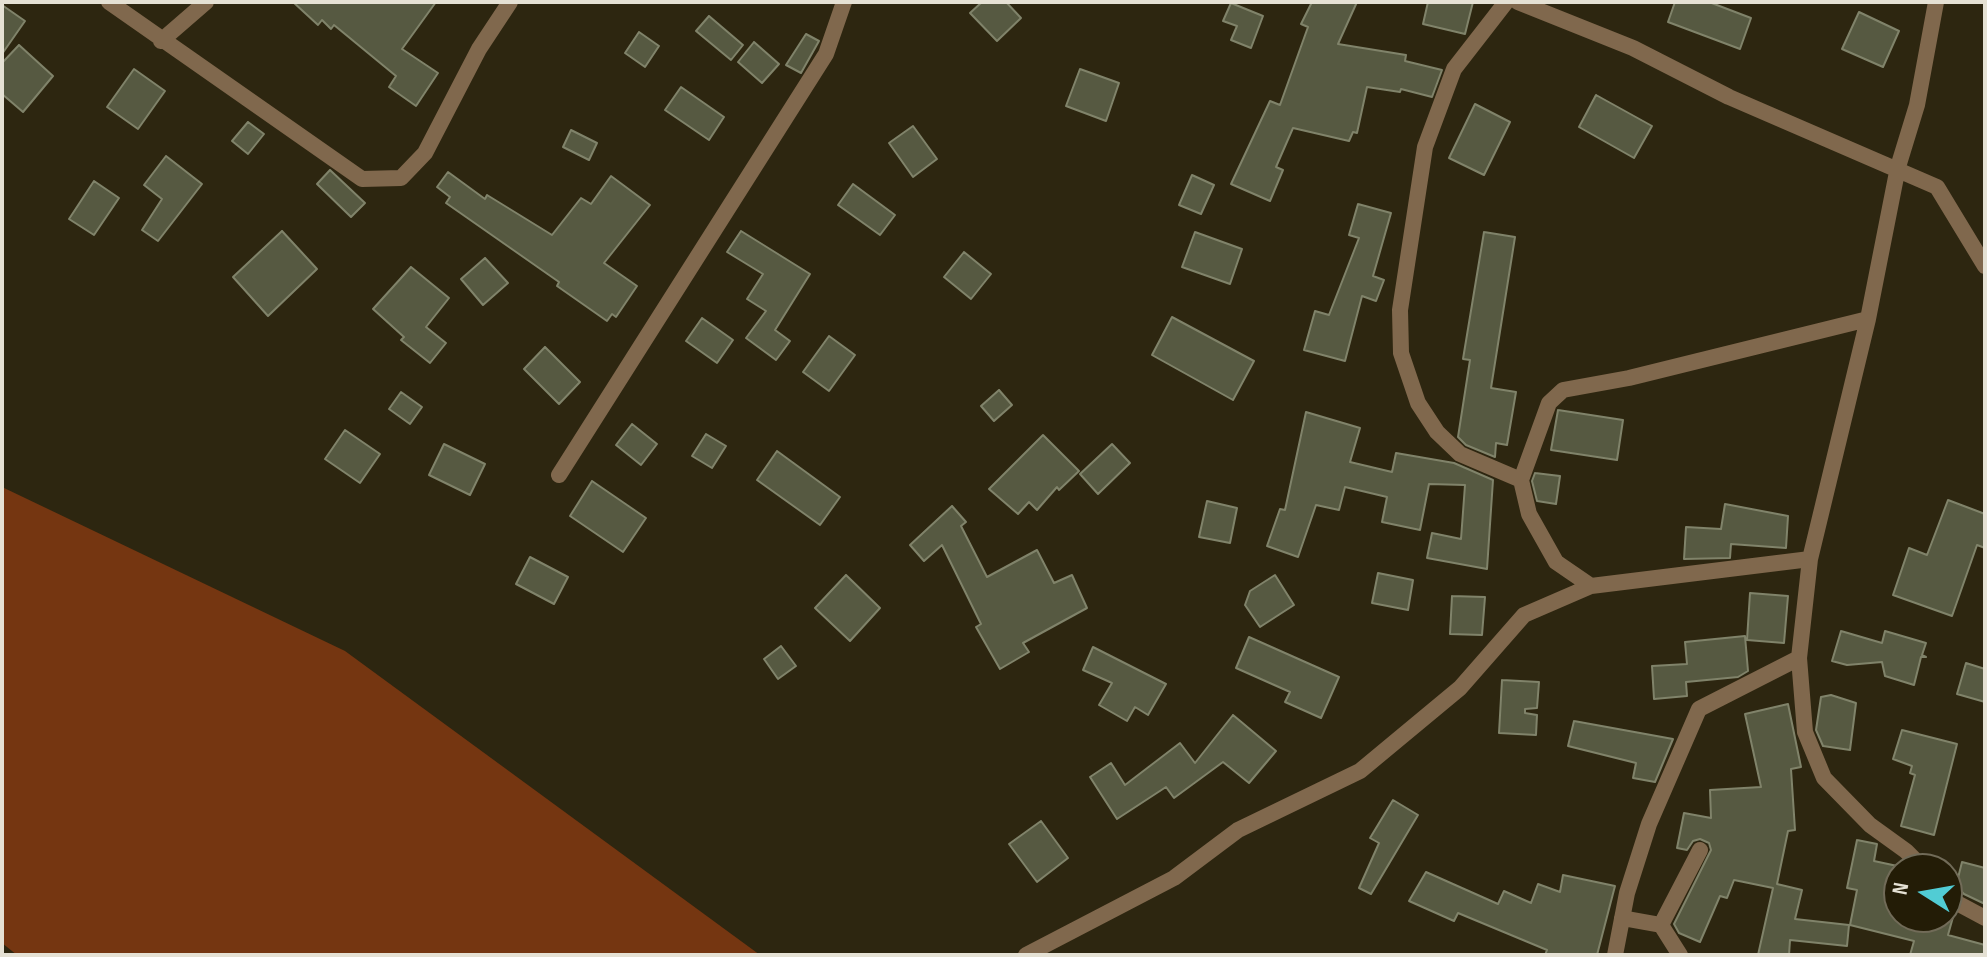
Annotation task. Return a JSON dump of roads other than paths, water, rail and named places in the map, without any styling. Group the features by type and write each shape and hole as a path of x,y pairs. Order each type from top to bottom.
{"street":[{"path":"109,2 362,179 401,178 425,153 479,49 510,2"},
{"path":"161,41 206,2"},
{"path":"559,475 826,54 844,2"},
{"path":"1506,2 1454,69 1425,147 1400,310 1401,353 1418,403 1437,432 1460,454 1521,480"},
{"path":"1518,2 1633,48 1729,97 1898,167 1937,187 1985,266"},
{"path":"1908,853 1870,825 1824,778 1805,732 1799,658 1810,559 1868,319 1898,167 1917,105 1936,2"},
{"path":"1591,586 1556,562 1529,514 1521,480 1549,403 1563,390 1629,378 1868,319"},
{"path":"1026,955 1174,878 1238,830 1360,771 1460,688 1524,615 1591,586 1810,559"},
{"path":"1615,955 1622,918 1649,824 1699,709 1799,658"},
{"path":"1661,925 1700,850"},
{"path":"1963,906 1985,918"},
{"path":"1622,918 1661,925 1680,955"}]}
